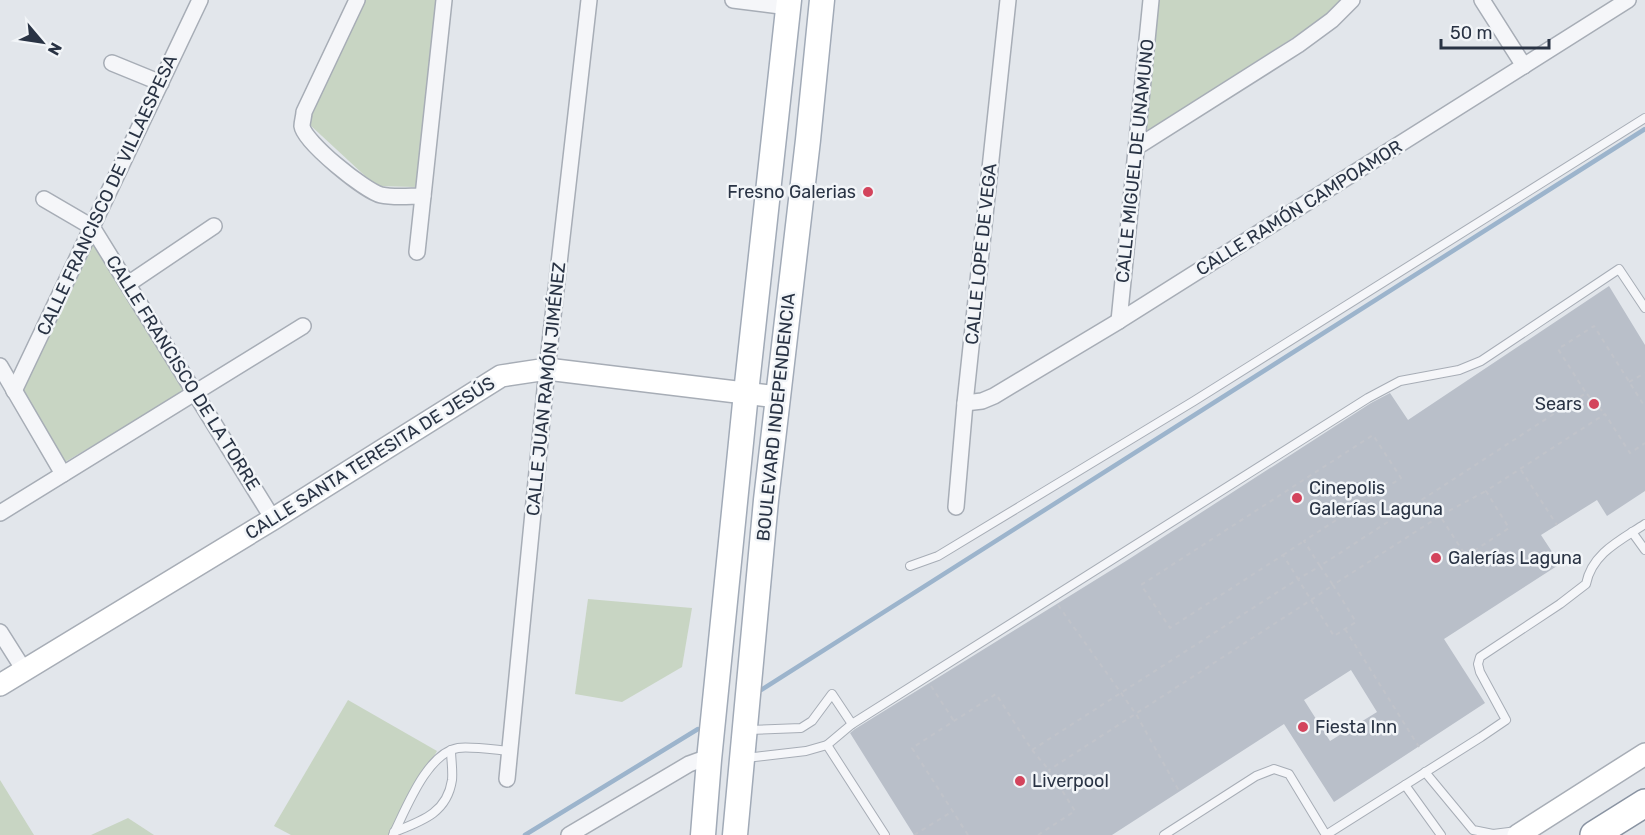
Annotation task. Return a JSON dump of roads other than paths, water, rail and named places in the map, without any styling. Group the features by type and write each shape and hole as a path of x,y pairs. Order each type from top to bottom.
{"highway":[{"path":"1594,835 1645,803"}],"main road":[{"name":"BOULEVARD INDEPENDENCIA","path":"738,829 746,704 822,0"},
{"path":"788,4 802,21 803,101 808,140"},
{"name":"BOULEVARD INDEPENDENCIA","path":"703,835 746,393 788,4"},
{"path":"724,614 720,721 724,727 734,728 740,723 746,704"}],"street":[{"name":"CALLE FRANCISCO DE VILLAESPESA","path":"14,391 200,0"},
{"path":"357,0 304,112 302,127 309,140 354,180 370,190 382,195 423,196"},
{"path":"417,252 444,0"},
{"name":"CALLE JUAN RAMÓN JIMÉNEZ","path":"507,779 547,369 589,0"},
{"path":"733,0 788,4"},
{"name":"CALLE LOPE DE VEGA","path":"956,507 1008,0"},
{"name":"CALLE MIGUEL DE UNAMUNO","path":"1119,321 1151,0"},
{"path":"1137,147 1298,45 1332,20 1352,0"},
{"path":"1482,0 1524,66"},
{"name":"CALLE RAMÓN CAMPOAMOR","path":"965,403 982,401 994,396 1119,321 1628,0"},
{"path":"112,63 161,83"},
{"path":"44,199 92,227"},
{"path":"128,284 214,226"},
{"name":"CALLE FRANCISCO DE LA TORRE","path":"92,227 273,519"},
{"path":"0,513 303,326"},
{"path":"0,366 63,474"},
{"name":"CALLE SANTA TERESITA DE JESÚS","path":"0,685 273,519 501,376 547,369 778,397"},
{"path":"0,632 24,670"},
{"path":"1524,831 1645,754"},
{"path":"569,835 690,764 699,760 709,760"}],"lane":[{"path":"910,566 938,556 1184,408 1645,118"},
{"path":"742,759 806,751 827,745 852,724 1368,398 1401,381 1458,370 1481,361 1619,269 1645,308"},
{"path":"1164,835 1256,776 1274,769 1289,774 1326,835 1506,720 1480,672 1478,664 1480,657 1586,584 1588,572 1594,562 1606,550 1645,524"},
{"path":"1632,532 1645,550"},
{"path":"745,730 801,728 812,721 832,694 852,724"},
{"path":"827,745 885,835"},
{"path":"393,834 429,768 440,756 451,750 466,747 510,751"},
{"path":"393,834 425,820 438,810 447,796 452,779 451,750"},
{"path":"1425,772 1473,830 1493,834 1524,831"},
{"path":"1405,784 1441,835"}],"waterway":[{"path":"761,690 1645,129"},
{"path":"525,835 698,729"}],"place":[{"name":"Fresno Galerias","path":"868,192"},
{"name":"Sears","path":"1594,404"},
{"name":"Cinepolis Galerías Laguna","path":"1297,498"},
{"name":"Galerías Laguna","path":"1436,558"},
{"name":"Fiesta Inn","path":"1303,727"},
{"name":"Liverpool","path":"1020,781"}]}
